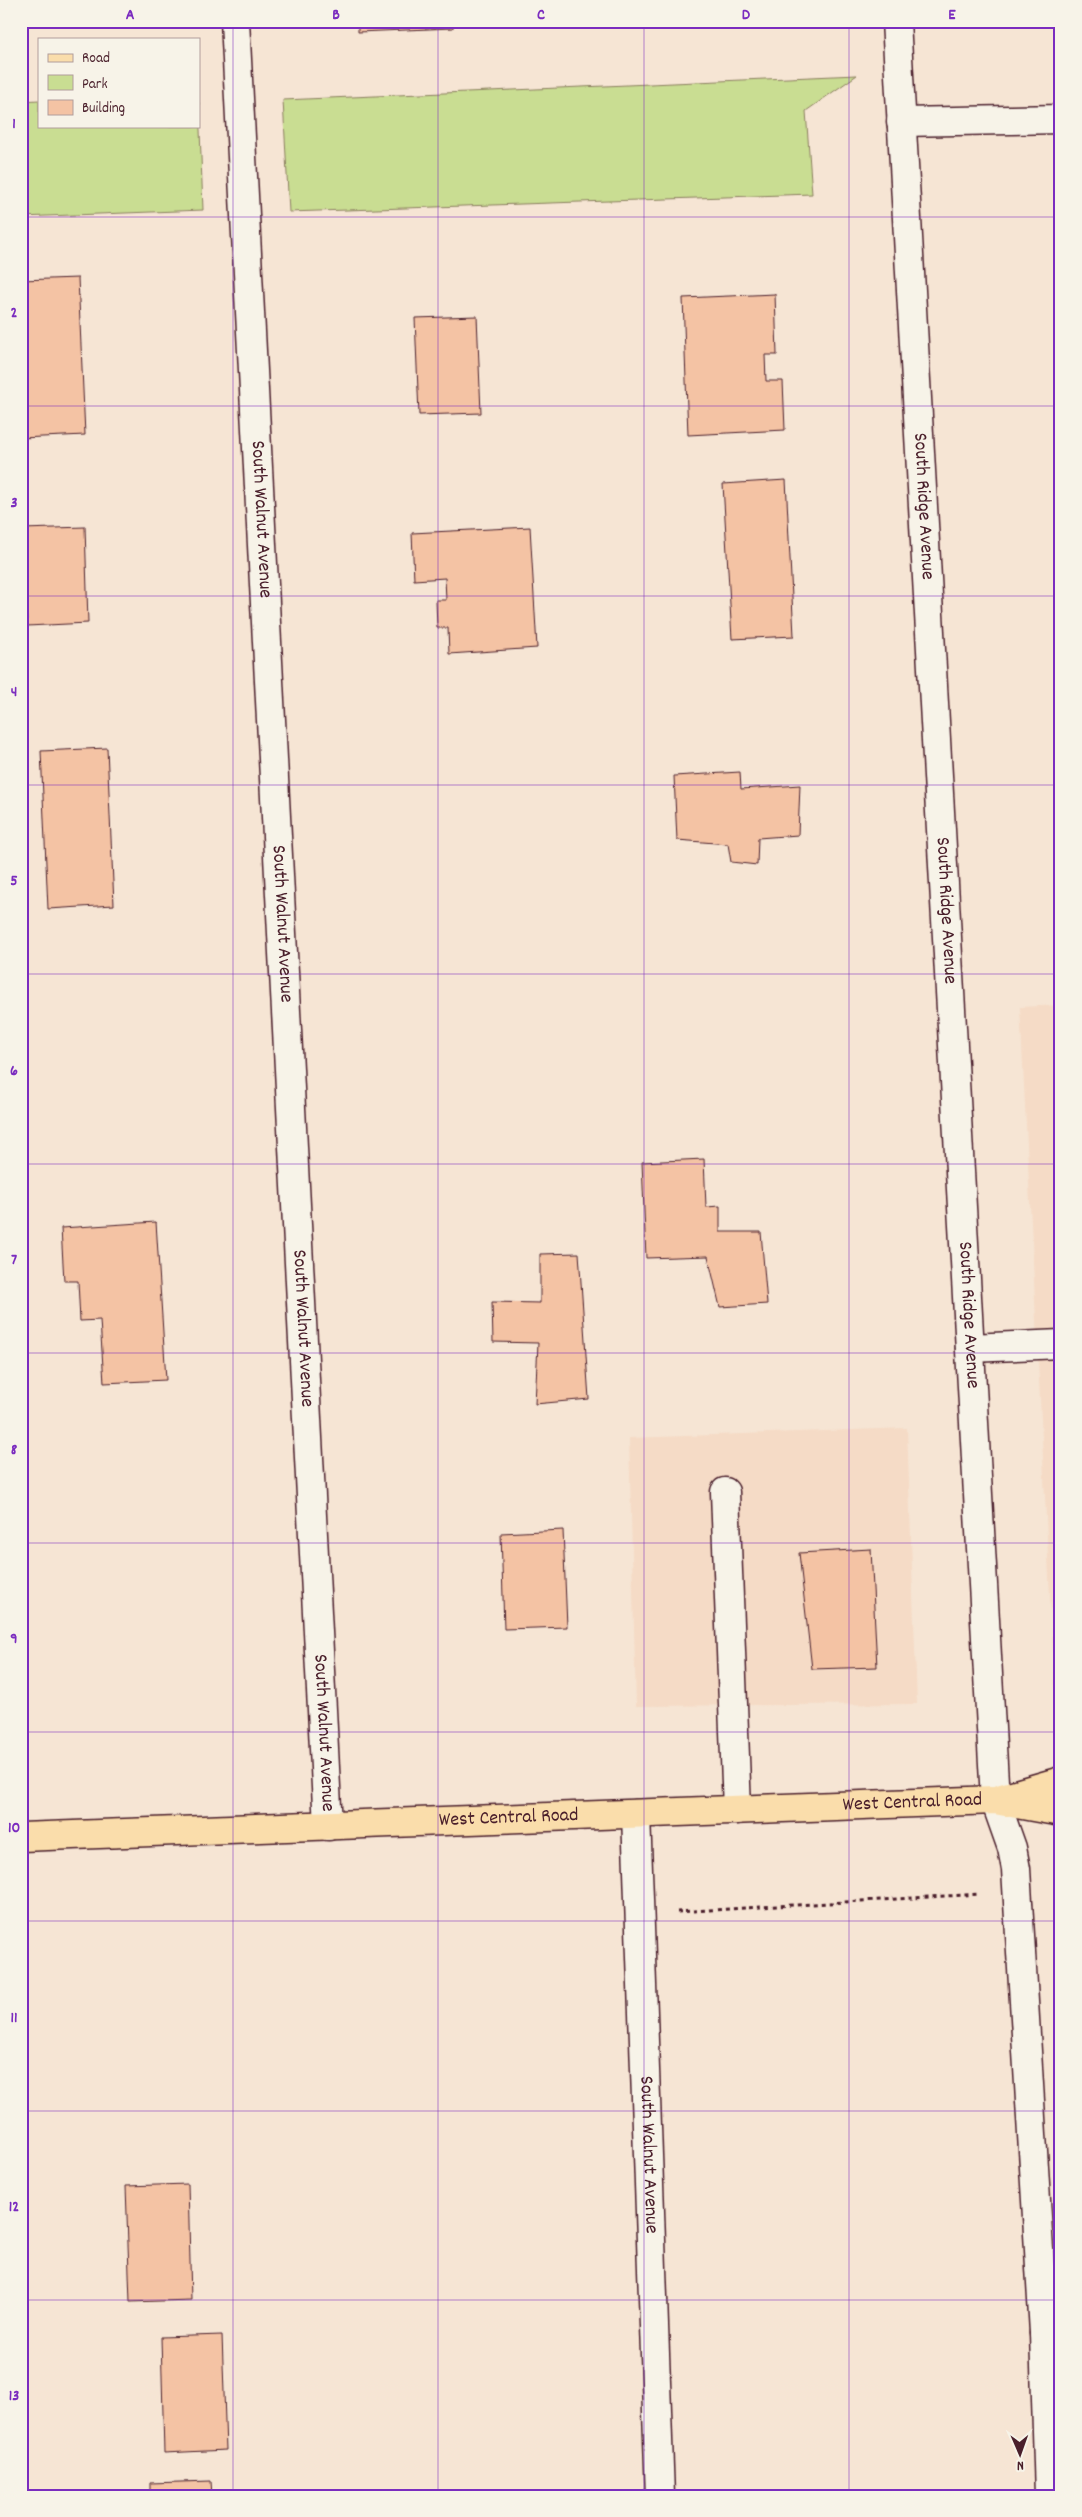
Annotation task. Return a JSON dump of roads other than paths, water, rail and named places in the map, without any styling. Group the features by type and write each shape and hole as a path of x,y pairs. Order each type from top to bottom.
{"main road":[{"name":"West Central Road","path":"996,1800 1061,1781"},
{"name":"West Central Road","path":"21,1837 996,1800 1061,1812"}],"street":[{"name":"South Walnut Avenue","path":"235,21 328,1826"},
{"name":"South Ridge Avenue","path":"896,21 996,1800 1012,1848 1018,1892 1052,2332 1049,2496"},
{"path":"901,122 1061,119"},
{"path":"970,1348 1061,1344"},
{"path":"725,1492 737,1810"},
{"name":"South Walnut Avenue","path":"636,1814 660,2496"}]}
